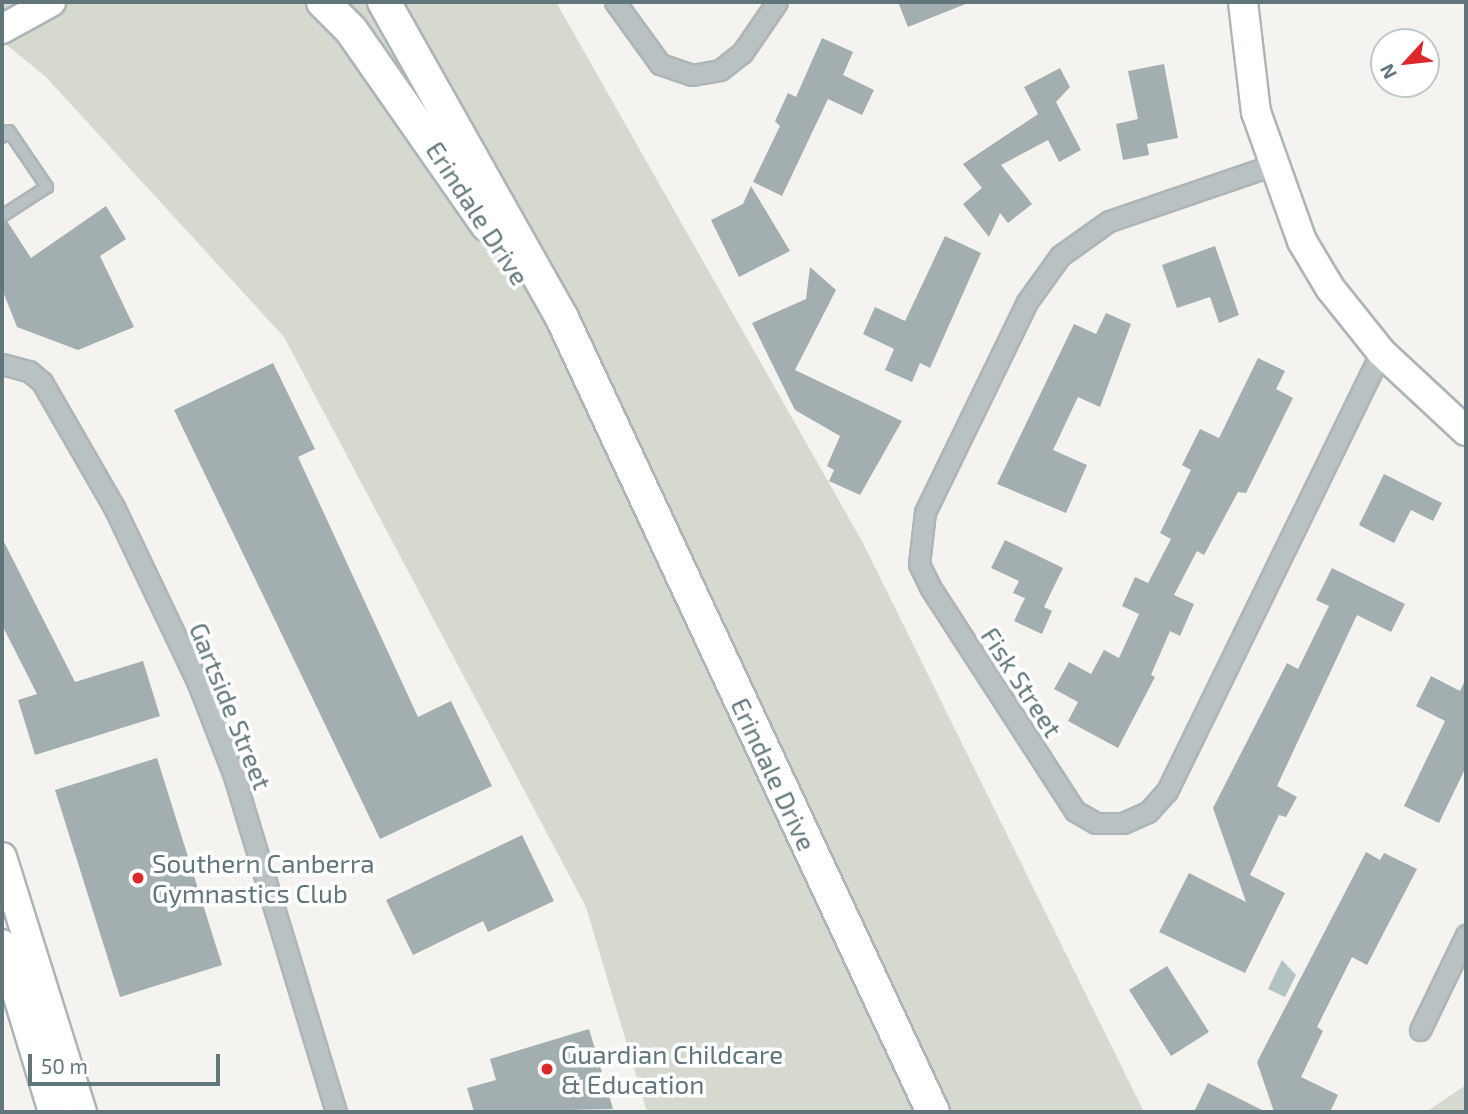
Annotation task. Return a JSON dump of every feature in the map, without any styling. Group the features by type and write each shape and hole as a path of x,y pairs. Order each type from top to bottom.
{"main road":[{"name":"Erindale Drive","path":"323,2 442,154 616,436"},
{"name":"Erindale Drive","path":"384,2 562,318 933,1112"}],"street":[{"path":"2,29 51,2"},
{"path":"615,2 660,64 692,75 720,70 742,52 777,2"},
{"path":"1243,2 1256,112 1273,165 1309,253 1381,352 1466,431"},
{"name":"Fisk Street","path":"1273,165 1109,221 1060,256 1027,302 925,512 918,538 930,587 1075,811 1096,823 1123,823 1149,812 1167,791 1381,352"},
{"name":"Gartside Street","path":"2,364 29,371 42,382 114,507 197,681 234,776 336,1112"},
{"path":"2,857 82,1112"},
{"path":"1420,1030 1466,935"},
{"path":"2,944 53,1112"}],"lane":[{"path":"2,136 9,131 47,187 2,216"}],"shaded area":[{"path":"2,2 556,2 863,543 1144,1112 647,1112 586,907 284,337 46,77 2,41"},
{"path":"1282,960 1296,975 1285,997 1268,989"},
{"path":"1466,1085 1466,1112 1426,1112"}],"building":[{"path":"898,2 968,2 968,3 908,27"},
{"path":"822,38 853,52 843,75 874,90 862,115 828,99 782,196 753,182 780,126 775,121 788,93 796,97"},
{"path":"1164,64 1178,138 1147,144 1149,155 1123,160 1116,124 1138,119 1128,71"},
{"path":"1060,68 1070,87 1056,102 1081,150 1059,162 1048,140 1001,165 1032,204 1008,223 1000,213 989,237 963,204 982,188 963,164 1038,114 1024,87"},
{"path":"751,186 790,251 739,277 711,220 743,204"},
{"path":"106,206 126,239 100,256 134,327 78,350 17,327 2,289 2,223 7,221 31,258"},
{"path":"945,236 981,253 930,368 920,363 912,382 885,370 894,349 863,334 875,307 905,321"},
{"path":"1215,246 1239,315 1219,323 1210,297 1177,308 1162,265"},
{"path":"810,267 836,290 795,370 902,421 860,495 829,481 834,470 827,466 840,436 795,410 752,323 806,299"},
{"path":"1106,313 1131,324 1100,407 1078,397 1053,450 1087,465 1066,513 997,484 1074,324 1096,334"},
{"path":"1258,358 1285,371 1276,389 1293,398 1246,493 1238,492 1204,555 1197,551 1174,595 1194,604 1180,636 1170,631 1151,675 1155,677 1118,748 1068,721 1078,702 1054,689 1069,662 1091,674 1104,650 1119,658 1139,614 1122,606 1135,577 1148,583 1171,539 1160,533 1191,470 1182,465 1200,429 1219,438"},
{"path":"273,363 315,449 298,457 418,717 451,701 492,786 380,839 174,410"},
{"path":"1384,474 1442,503 1433,521 1411,510 1394,543 1359,525"},
{"path":"2,538 75,682 143,661 160,716 35,755 18,700 37,694 2,625"},
{"path":"1005,540 1063,568 1044,607 1052,611 1042,634 1014,621 1025,598 1013,593 1019,581 991,568"},
{"path":"1332,568 1405,604 1391,632 1357,615 1277,786 1297,797 1286,817 1279,815 1250,875 1285,893 1245,973 1159,932 1189,873 1246,902 1213,808 1287,663 1298,669 1329,606 1316,600"},
{"path":"1431,676 1460,691 1466,678 1466,767 1439,823 1404,806 1445,721 1416,706"},
{"name":"Southern Canberra Gymnastics Club","path":"157,758 222,965 120,997 55,790"},
{"path":"522,835 554,901 488,932 483,921 413,955 386,900"},
{"path":"1366,852 1380,860 1384,853 1417,869 1367,965 1352,957 1317,1027 1323,1031 1301,1077 1338,1095 1330,1112 1274,1112 1257,1062"},
{"path":"1167,966 1209,1032 1171,1056 1129,990"},
{"name":"Guardian Childcare & Education","path":"589,1029 613,1109 474,1112 467,1088 496,1080 490,1059"},
{"path":"1208,1083 1266,1112 1194,1112"}],"place":[{"name":"Southern Canberra Gymnastics Club","path":"138,878"},
{"name":"Guardian Childcare & Education","path":"547,1069"}]}
